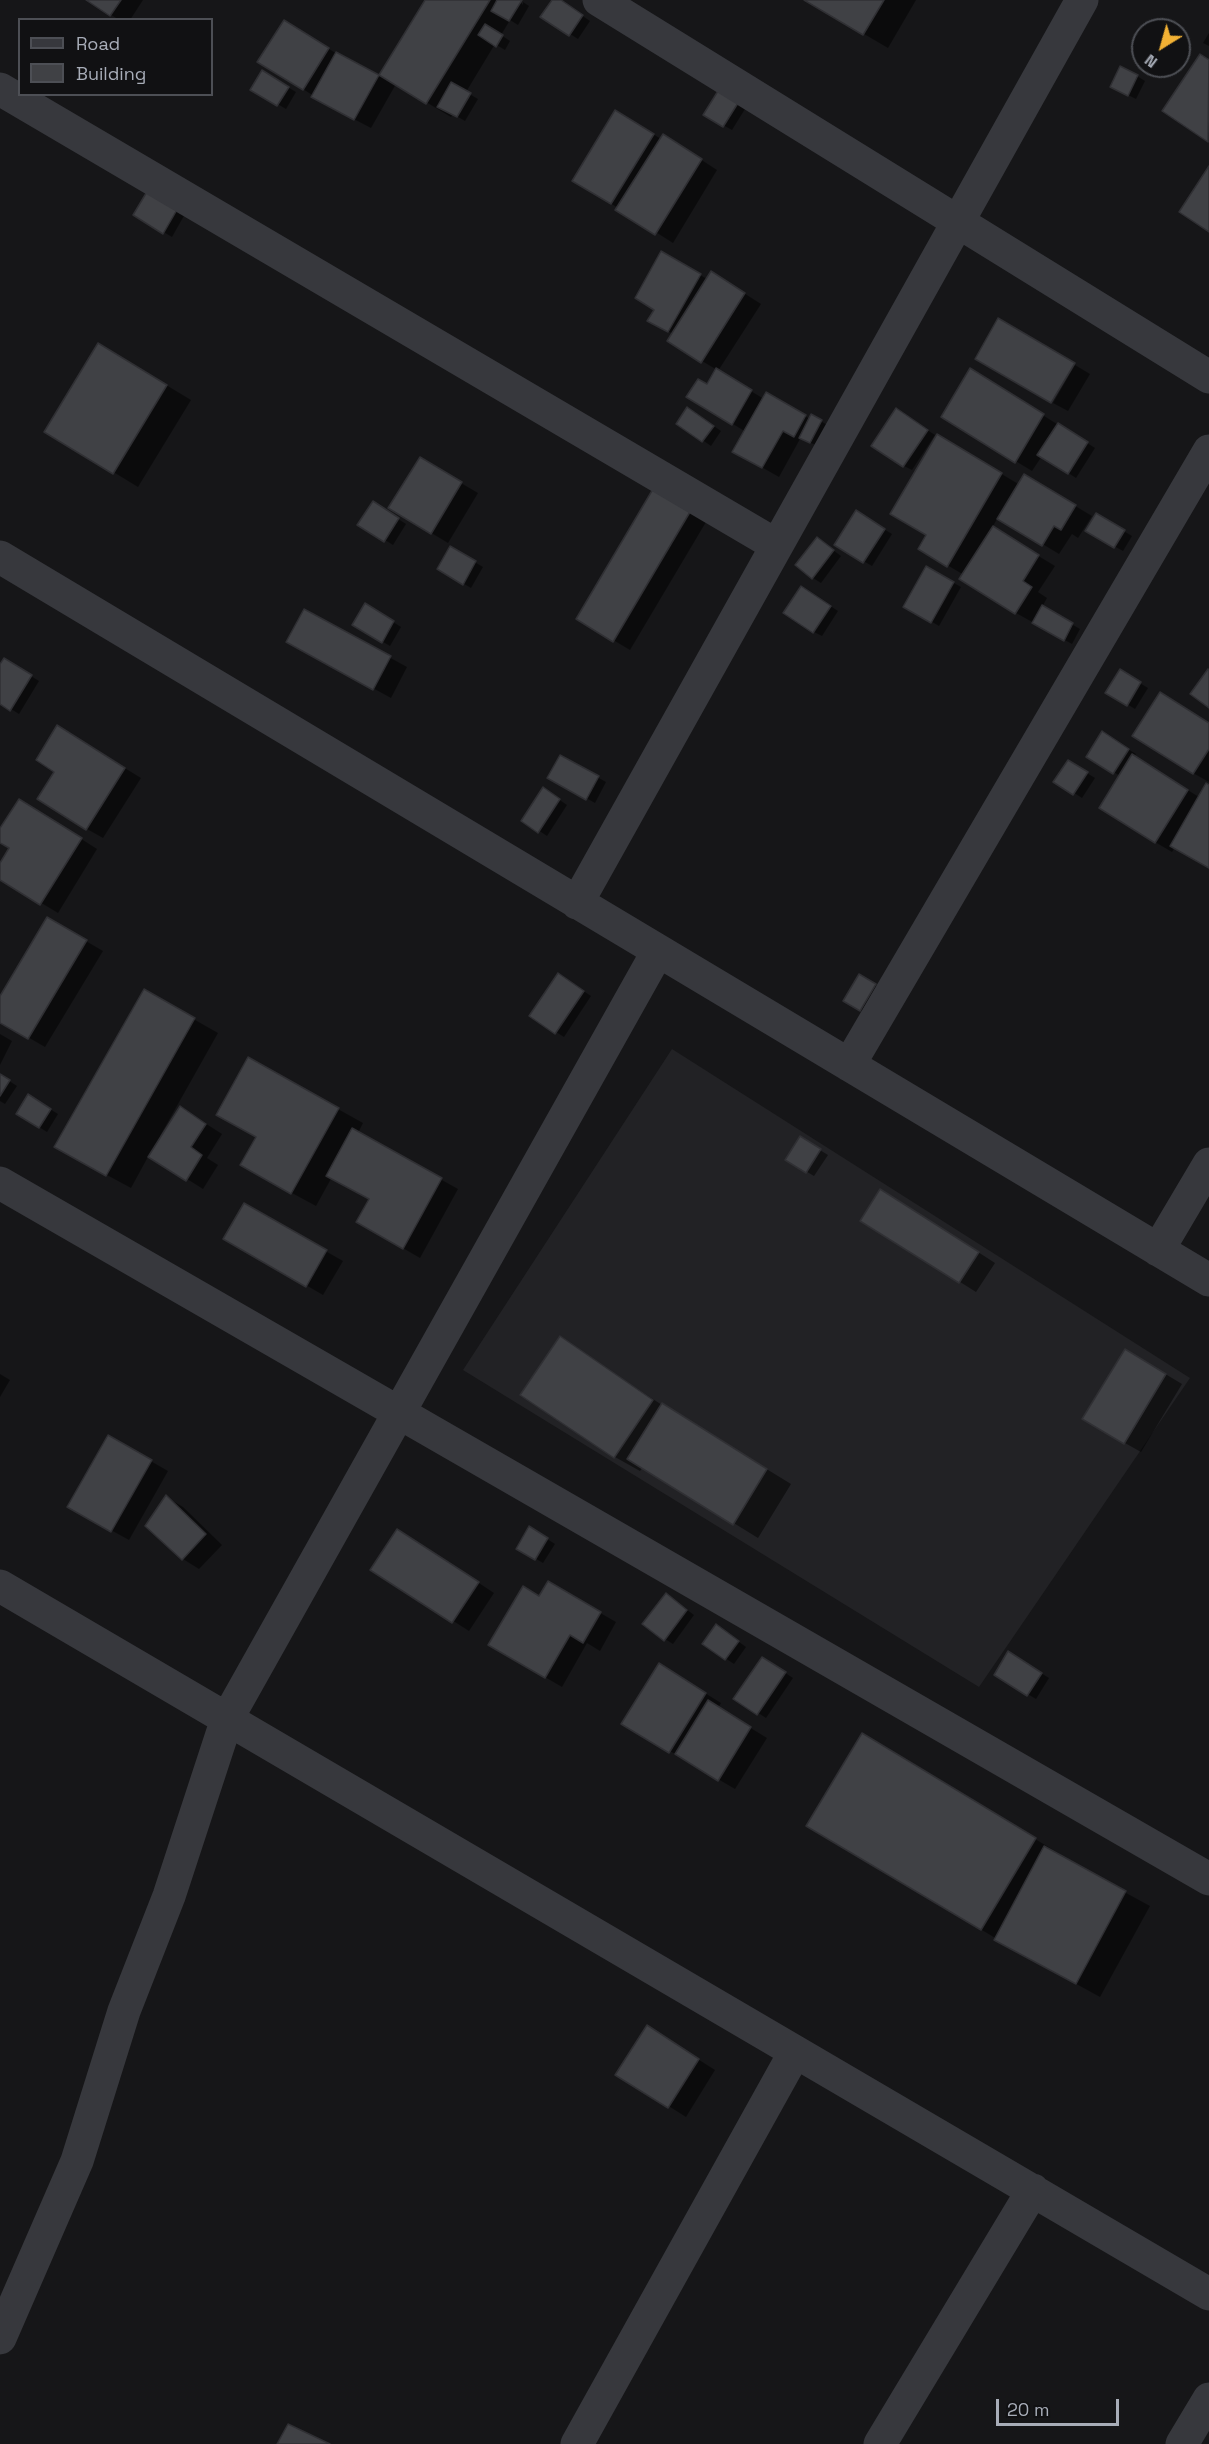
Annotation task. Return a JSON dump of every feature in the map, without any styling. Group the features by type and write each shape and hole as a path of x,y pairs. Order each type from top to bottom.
{"street":[{"path":"599,0 1209,377"},
{"path":"577,903 1082,0"},
{"path":"0,89 776,545"},
{"path":"849,1065 1209,452"},
{"path":"0,557 1209,1281"},
{"path":"0,2338 77,2161 124,2011 169,1896 227,1719 658,951"},
{"path":"1158,1250 1209,1164"},
{"path":"0,1183 1209,1879"},
{"path":"0,1586 1209,2294"},
{"path":"577,2444 795,2052"},
{"path":"880,2444 1033,2190"},
{"path":"1182,2444 1209,2399"}],"shaded area":[{"path":"672,1049 1190,1378 979,1687 463,1370"}],"building":[{"path":"86,0 121,0 110,16"},
{"path":"425,0 490,0 426,104 379,75"},
{"path":"497,0 522,0 509,21 491,11"},
{"path":"552,0 561,0 583,15 569,36 540,17"},
{"path":"804,0 884,0 863,35"},
{"path":"284,20 329,48 303,90 257,62"},
{"path":"485,24 503,35 496,47 478,35"},
{"path":"336,52 379,75 354,120 311,97"},
{"path":"1200,54 1209,60 1208,142 1162,111 1184,78 1191,78 1191,68"},
{"path":"1120,66 1131,72 1131,78 1137,78 1128,96 1110,87"},
{"path":"262,70 289,87 277,106 250,90"},
{"path":"451,82 471,93 457,117 437,107"},
{"path":"718,91 738,103 723,127 703,115"},
{"path":"615,110 654,134 611,204 572,181"},
{"path":"663,134 702,159 655,235 615,210"},
{"path":"1209,166 1209,232 1179,212"},
{"path":"148,190 178,208 163,234 133,215"},
{"path":"661,251 701,274 668,332 647,321 654,310 635,298"},
{"path":"711,271 745,293 701,363 667,341"},
{"path":"998,318 1075,363 1051,403 975,359"},
{"path":"98,343 167,385 113,474 44,432"},
{"path":"716,368 752,390 732,425 686,397 698,379 707,384"},
{"path":"970,368 1044,414 1015,463 941,417"},
{"path":"766,392 806,415 794,437 783,431 762,468 732,452"},
{"path":"687,407 714,426 702,442 676,424"},
{"path":"896,408 928,430 903,467 871,446"},
{"path":"811,414 822,420 810,443 799,438"},
{"path":"1058,423 1088,442 1068,474 1037,455"},
{"path":"937,434 1002,473 947,567 918,549 926,535 890,514"},
{"path":"420,457 462,482 431,534 388,508"},
{"path":"1024,474 1076,505 1061,530 1054,526 1042,546 997,519"},
{"path":"653,489 690,512 613,642 576,619"},
{"path":"373,501 399,518 384,542 357,525"},
{"path":"856,510 885,529 863,563 834,545"},
{"path":"1096,513 1125,530 1114,548 1085,531"},
{"path":"993,526 1039,555 1023,581 1032,587 1015,614 959,579"},
{"path":"817,537 834,550 812,579 795,565"},
{"path":"450,546 476,561 463,585 437,569"},
{"path":"926,566 954,582 931,623 903,607"},
{"path":"801,586 831,606 813,633 783,613"},
{"path":"365,603 394,621 382,643 352,625"},
{"path":"1042,605 1073,623 1064,641 1032,623"},
{"path":"304,609 391,656 373,690 286,642"},
{"path":"4,658 32,675 10,711 0,704 0,664"},
{"path":"1120,669 1141,682 1127,706 1105,693"},
{"path":"1209,670 1209,708 1190,694"},
{"path":"1160,692 1209,723 1209,749 1193,774 1132,736"},
{"path":"57,725 125,768 86,830 37,799 54,772 36,760"},
{"path":"1102,731 1129,749 1113,774 1086,757"},
{"path":"1132,754 1188,790 1155,843 1099,808"},
{"path":"560,755 599,776 586,800 547,778"},
{"path":"1068,760 1088,772 1073,795 1053,782"},
{"path":"1206,783 1209,785 1209,868 1170,846"},
{"path":"543,787 560,799 538,833 521,821"},
{"path":"19,799 82,838 40,905 0,880 0,863 9,848 0,843 0,828"},
{"path":"47,917 87,940 28,1039 0,1023 0,996"},
{"path":"558,973 584,991 555,1034 529,1016"},
{"path":"859,974 876,984 860,1011 843,1001"},
{"path":"144,989 195,1018 106,1176 54,1147"},
{"path":"248,1057 339,1108 291,1194 240,1165 256,1137 216,1115"},
{"path":"0,1074 10,1080 0,1096"},
{"path":"28,1094 51,1109 39,1128 16,1114"},
{"path":"180,1106 206,1124 191,1147 202,1155 186,1181 148,1157"},
{"path":"352,1128 442,1178 403,1249 356,1222 369,1199 326,1176"},
{"path":"800,1136 821,1149 806,1173 785,1160"},
{"path":"880,1189 979,1252 959,1283 860,1221"},
{"path":"244,1203 327,1250 306,1287 223,1239"},
{"path":"560,1336 653,1400 614,1458 520,1395"},
{"path":"1125,1349 1166,1374 1124,1444 1082,1419"},
{"path":"662,1403 767,1469 733,1525 627,1459"},
{"path":"108,1435 152,1460 111,1532 67,1507"},
{"path":"166,1495 206,1534 182,1560 145,1526"},
{"path":"529,1526 548,1538 535,1560 516,1549"},
{"path":"397,1529 479,1582 452,1623 370,1570"},
{"path":"548,1581 601,1612 583,1643 570,1635 545,1678 488,1645 523,1586 539,1596"},
{"path":"666,1593 687,1610 664,1641 642,1624"},
{"path":"716,1624 739,1641 725,1660 702,1644"},
{"path":"1008,1651 1042,1673 1027,1696 994,1675"},
{"path":"762,1657 786,1672 757,1715 733,1699"},
{"path":"659,1663 706,1693 669,1753 621,1724"},
{"path":"708,1700 751,1727 718,1781 675,1754"},
{"path":"862,1733 1036,1838 981,1930 806,1826"},
{"path":"1044,1846 1126,1891 1076,1984 994,1940"},
{"path":"647,2025 699,2059 668,2108 615,2075"},
{"path":"288,2424 330,2444 277,2444"}]}
